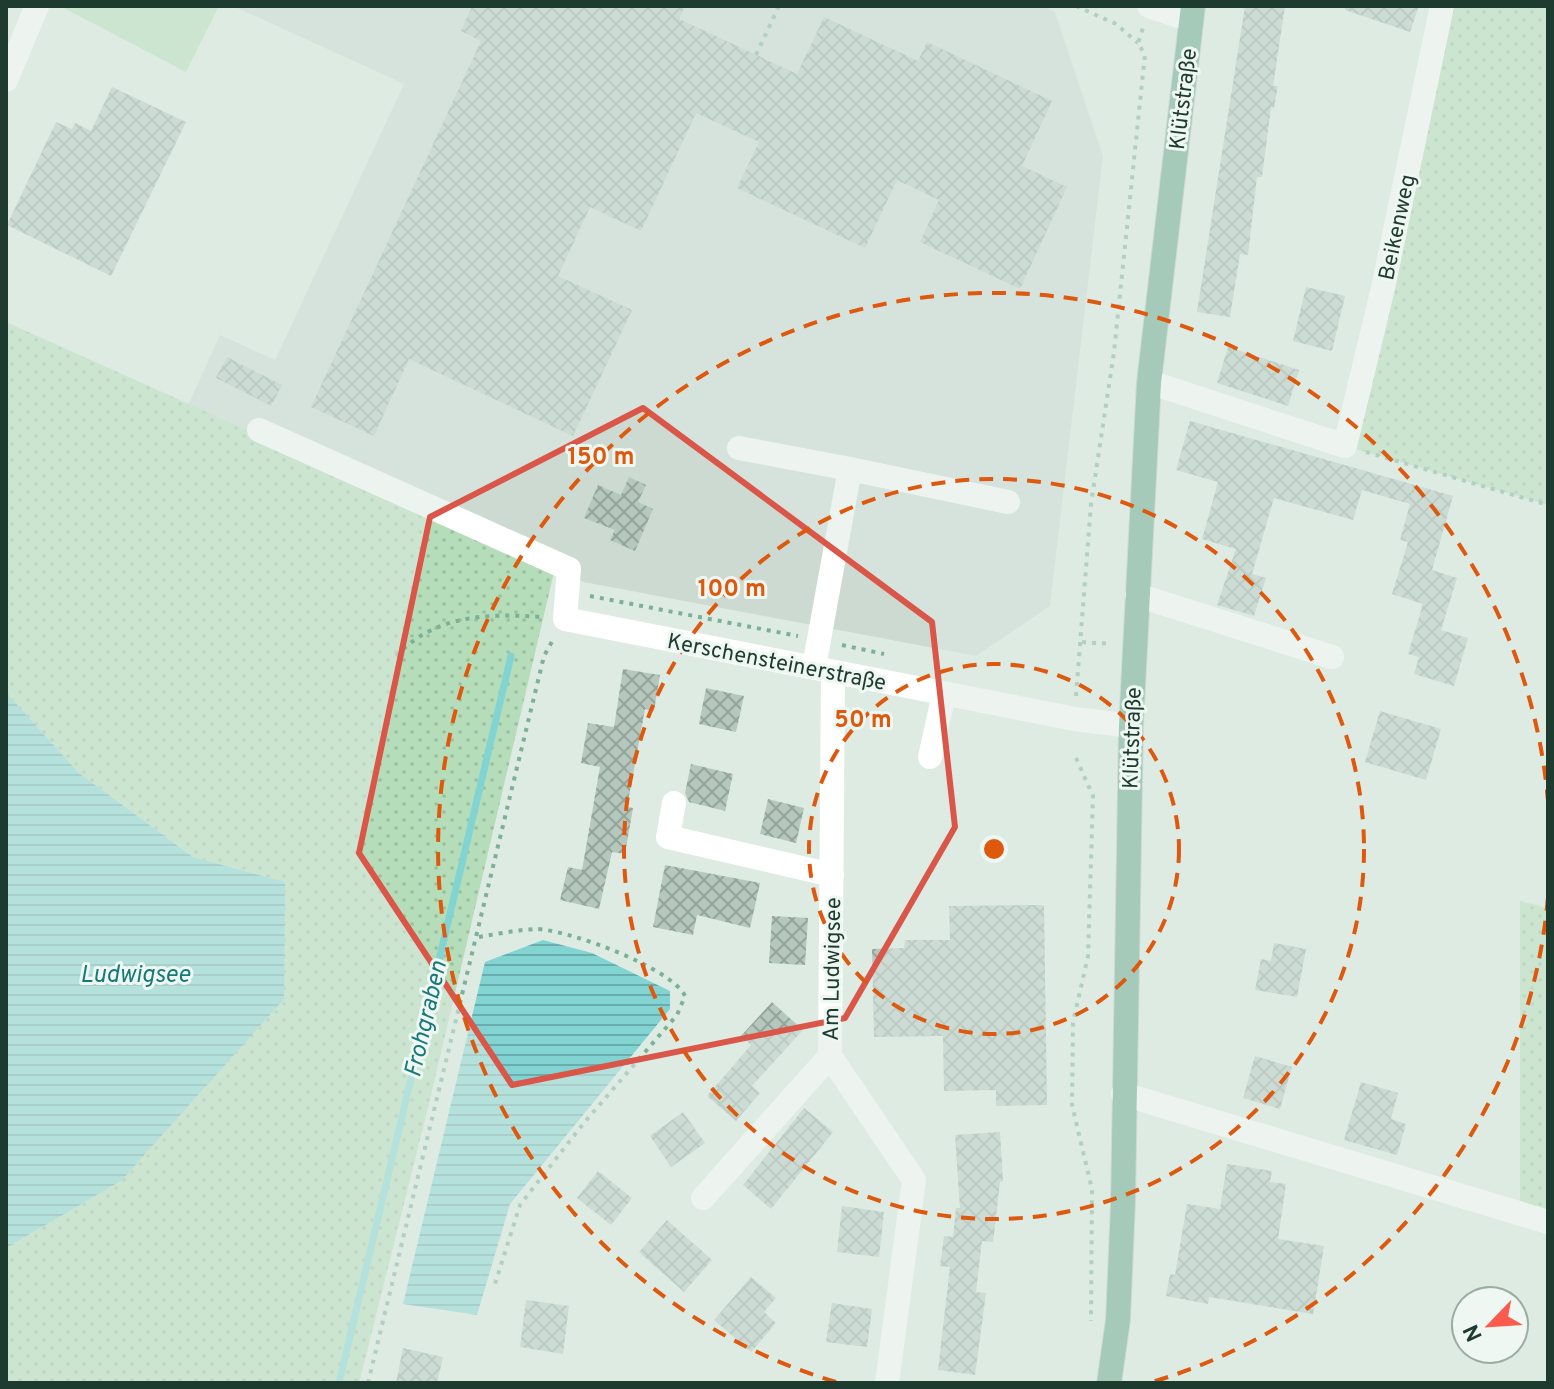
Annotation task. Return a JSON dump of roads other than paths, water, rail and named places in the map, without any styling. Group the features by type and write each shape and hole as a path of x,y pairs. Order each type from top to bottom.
{"main road":[{"name":"Klütstraße","path":"1109,1383 1118,1320 1131,726 1149,382 1192,13"}],"street":[{"path":"6,80 37,6"},
{"name":"Beikenweg","path":"1149,382 1345,446 1383,288 1442,6"},
{"path":"1148,12 1192,13"},
{"name":"Kerschensteinerstraße","path":"259,430 569,569 565,619 944,694 1131,726"},
{"path":"739,448 1008,502"},
{"name":"Am Ludwigsee","path":"850,469 823,670 832,875 830,1056 914,1180 887,1383"},
{"path":"1137,595 1332,657"},
{"path":"930,757 944,694"},
{"path":"674,803 668,837 832,875"},
{"path":"703,1198 830,1056"},
{"path":"1123,1094 1548,1222"}],"water":[{"name":"Ludwigsee","path":"8,695 79,773 193,857 285,882 284,999 121,1181 6,1248"},
{"path":"543,940 592,953 670,991 670,1009 510,1204 477,1315 403,1304 485,962"}],"waterway":[{"name":"Frohgraben","path":"339,1383 511,656"}]}
